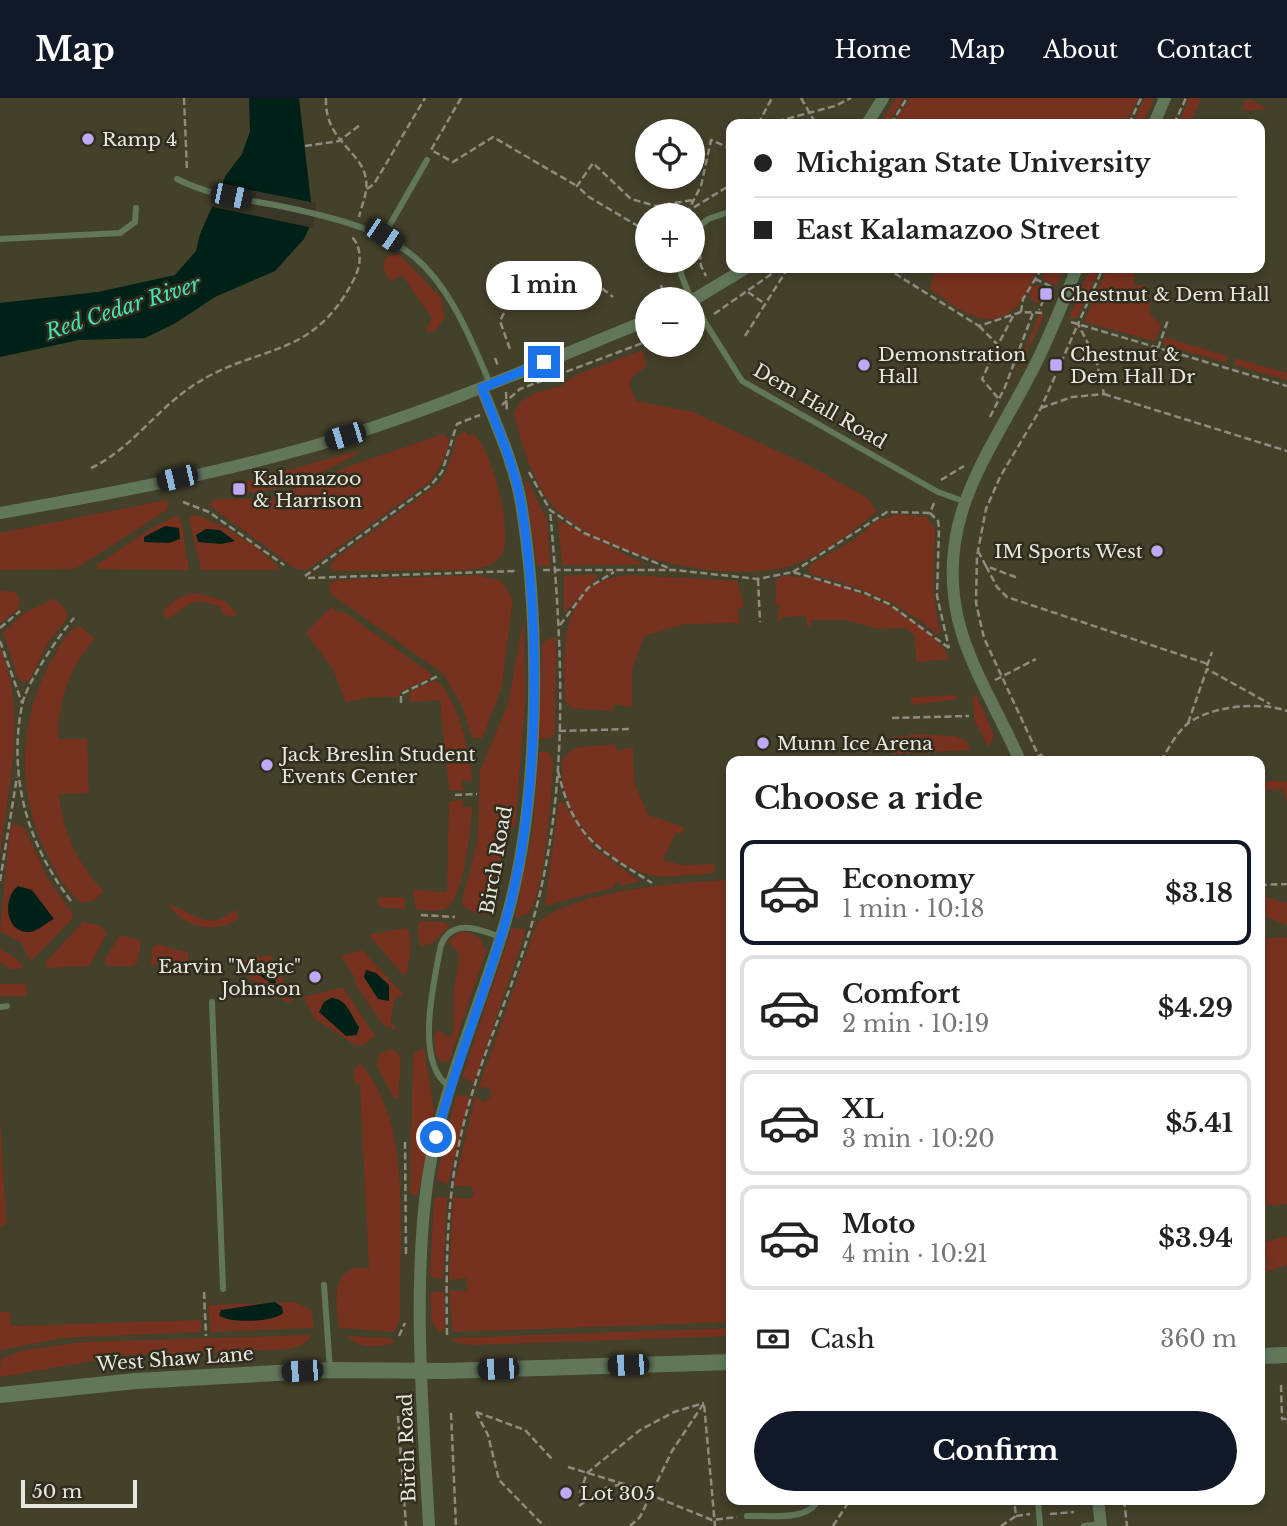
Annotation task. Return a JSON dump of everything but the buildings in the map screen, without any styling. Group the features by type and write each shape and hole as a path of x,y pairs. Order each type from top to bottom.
{"street":[{"path":"870,119 883,98"},
{"path":"1156,119 1165,98"},
{"path":"705,294 738,273"},
{"path":"1017,756 963,637 954,599 954,540 963,501 980,463 1037,362 1075,273"},
{"path":"0,513 127,489 304,449 427,409 635,325"},
{"name":"Birch Road","path":"429,1526 422,1336 422,1269 428,1178 450,1086 500,937 520,854 530,769 534,670 529,571 521,501 508,453 491,411 486,386"},
{"path":"1265,1356 1287,1355"},
{"name":"West Shaw Lane","path":"0,1395 136,1381 330,1370 423,1368 446,1371 726,1362"},
{"path":"1099,1505 1101,1525"}],"lane":[{"path":"384,235 427,160"},
{"path":"177,179 206,191 331,216 384,235 432,273 450,297 486,386"},
{"path":"0,239 125,232 135,222 136,208"},
{"path":"705,221 726,213"},
{"name":"Dem Hall Road","path":"705,324 742,381 938,492 963,501"},
{"path":"450,1086 434,1071 429,1048 441,945 447,934 461,927 500,937"},
{"path":"212,1002 223,1289"},
{"path":"324,1285 330,1370"},
{"path":"747,1516 802,1514 815,1505"},
{"path":"1038,1505 1040,1526"},
{"path":"1084,1526 1101,1525"}],"path":[{"path":"184,98 187,184"},
{"path":"326,98 328,120 338,141 361,163 367,189 374,184 425,98"},
{"path":"460,98 431,150 453,162 493,136 635,224"},
{"path":"761,119 772,98"},
{"path":"802,98 812,119"},
{"path":"788,119 851,98"},
{"path":"894,119 907,98"},
{"path":"1131,119 1141,98"},
{"path":"1176,119 1186,98"},
{"path":"305,146 338,141 360,125"},
{"path":"692,203 701,186 711,140 726,146"},
{"path":"577,186 593,163 631,199 656,206 693,200"},
{"path":"704,203 726,188"},
{"path":"91,468 110,459 163,407 199,381 315,332 334,313 360,269"},
{"path":"705,273 724,309"},
{"path":"705,318 724,309 773,273"},
{"path":"745,336 785,273"},
{"path":"894,273 979,326 998,345"},
{"path":"1021,312 1023,299 1039,273"},
{"path":"1039,756 984,638 976,603 978,551 986,509 1000,477 1041,408 1101,273"},
{"path":"1035,279 1050,286 1039,311"},
{"path":"594,282 613,297"},
{"path":"748,292 765,304"},
{"path":"979,326 1021,312 1039,311 1287,386"},
{"path":"504,313 499,321 511,352"},
{"path":"999,399 982,379 1014,314"},
{"path":"1158,348 1168,320"},
{"path":"1078,324 1096,359 1104,394"},
{"path":"635,346 520,389 509,402 457,424 442,472 431,485 307,577 674,570 758,579 793,572 887,512 930,513"},
{"path":"1041,408 1072,397 1104,394 1287,450"},
{"path":"509,402 507,411 511,423"},
{"path":"528,471 550,510 584,533 674,570"},
{"path":"183,502 209,512 284,565"},
{"path":"978,551 997,587 1007,597 1207,667 1273,706 1287,711"},
{"path":"986,566 1018,578"},
{"path":"560,625 588,588 616,571"},
{"path":"793,572 865,593 889,604 949,648"},
{"path":"758,579 760,622"},
{"path":"0,628 20,611"},
{"path":"0,881 17,774 22,703 47,654 74,618"},
{"path":"0,641 22,703"},
{"path":"1165,756 1188,723 1212,652"},
{"path":"984,685 1036,659"},
{"path":"401,703 401,694 440,675"},
{"path":"1188,723 1245,705 1273,706"},
{"path":"892,718 969,716"},
{"path":"559,731 632,729"},
{"path":"1038,752 1042,756"},
{"path":"558,767 565,801 583,833 598,850 652,883"},
{"path":"17,774 31,834 48,869 71,901"},
{"path":"455,795 477,794"},
{"path":"1265,885 1287,884"},
{"path":"421,915 455,918"},
{"path":"405,1142 406,1265"},
{"path":"204,1292 206,1336"},
{"path":"399,1336 406,1320"},
{"path":"1281,1385 1283,1419 1287,1419"},
{"path":"580,1493 587,1474 640,1430 674,1412 704,1403"},
{"path":"630,1526 640,1517 672,1451 704,1403"},
{"path":"704,1403 712,1520 715,1526"},
{"path":"544,1526 499,1480 488,1435 476,1412 525,1430 552,1459"},
{"path":"451,1413 456,1526"},
{"path":"398,1416 406,1526"},
{"path":"568,1467 624,1484 712,1520 747,1516"},
{"path":"579,1506 602,1489 624,1484"},
{"path":"833,1526 847,1505"},
{"path":"1001,1526 1016,1516 1015,1505"},
{"path":"1125,1505 1127,1526"}],"shaded area":[{"path":"0,98 1287,98 1287,1526 0,1526"},
{"path":"896,98 904,98 891,119 883,119"},
{"path":"910,98 1138,98 1128,119 897,119"},
{"path":"1144,98 1154,98 1145,119 1135,119"},
{"path":"1189,98 1202,98 1192,119 1181,119"},
{"path":"1249,99 1268,109 1243,111 1244,102"},
{"path":"390,255 400,255 441,298 445,318 434,332 425,331 432,318 402,275 390,282 383,268 385,259"},
{"path":"932,273 1036,273 1017,306 1002,317 992,319 981,318 959,309 930,289"},
{"path":"1044,273 1062,273 1056,286 1042,279"},
{"path":"1088,273 1098,273 1077,318 1069,318"},
{"path":"1105,273 1134,273 1134,285 1147,286 1150,314 1161,325 1158,335 1153,335 1157,339 1154,341 1084,322"},
{"path":"1038,285 1044,288 1047,294 1044,300 1038,303 1032,300 1029,294 1032,288"},
{"path":"1039,314 1044,316 1010,388"},
{"path":"1164,337 1228,356 1227,360 1224,362 1164,345"},
{"path":"635,353 635,357 644,357 646,367 635,374 629,384 636,401 693,412 810,466 866,497 877,511 816,555 793,565 766,571 701,569 632,552 600,539 573,524 553,506 539,486 524,449 514,413 520,402 537,392 559,387 576,375"},
{"path":"1235,358 1287,373 1287,380 1235,365"},
{"path":"466,431 468,436 472,433 487,454 498,489 505,526 505,541 500,557 487,566 465,570 333,571 330,566 336,558 439,483 448,468 457,436"},
{"path":"444,434 449,439 444,459 431,481 307,570 296,569 209,505 215,499 269,499 352,465"},
{"path":"361,450 339,464 303,480 266,490 242,491 240,483"},
{"path":"528,481 547,520 550,566 537,566 525,482"},
{"path":"167,500 168,509 75,569 0,570 0,533"},
{"path":"899,514 927,517 935,529 933,589 940,636 880,597 811,574 808,570 810,565 855,539 878,520"},
{"path":"192,515 240,536 265,554 279,570 201,570 189,519"},
{"path":"176,516 181,520 189,570 98,569 97,565 150,529"},
{"path":"558,520 646,565 562,565"},
{"path":"595,574 598,577 564,613 564,576"},
{"path":"477,575 501,581 511,596 512,605 501,689 482,739 472,737 462,706 444,674 332,595 329,589 331,583 337,580"},
{"path":"632,575 738,581 744,607 737,609 740,623 685,624 644,636 632,670 632,707 614,704 612,711 571,708 565,700 564,679 566,638 571,618 579,601 591,588 608,579"},
{"path":"784,576 828,582 877,600 921,627 938,642 950,659 916,662 915,636 906,628 877,629 846,620 811,620 811,626 807,626 806,616 781,617 781,621 777,621 780,607 775,604 777,579"},
{"path":"0,590 16,593 20,601 18,609 0,624"},
{"path":"197,593 225,601 236,612 236,617 224,615 218,606 198,602 165,619 163,611 179,597"},
{"path":"54,598 66,610 67,619 48,642 29,681 23,682 18,678 3,632 23,614"},
{"path":"331,607 339,613 341,610 426,670 431,674 430,678 400,692 398,697 370,697 346,702 333,669 306,633"},
{"path":"524,618 525,703 515,827 507,830 491,910 487,914 477,914 464,907 462,900 478,840 480,771 508,704"},
{"path":"80,626 95,639 78,661 67,685 60,711 58,739 87,739 89,793 59,794 64,822 73,846 103,891 95,900 83,903 64,884 39,835 26,783 25,756 28,729 43,677 66,637"},
{"path":"556,638 555,733 550,738 539,739 542,644 548,639"},
{"path":"0,647 13,697 14,750 0,855"},
{"path":"436,680 450,699 466,742 472,781 462,781 463,791 449,790 440,700 410,702 409,692"},
{"path":"976,694 994,735 989,748 975,722 972,698"},
{"path":"956,695 957,699 915,705 911,702 911,697"},
{"path":"910,734 955,736 968,742 970,750 894,754 893,735 906,737"},
{"path":"615,744 617,751 633,747 634,782 648,815 684,827 683,833 676,833 663,860 682,865 715,864 714,872 655,876 619,861 587,833 575,816 567,797 562,778 563,758 575,748"},
{"path":"539,752 549,752 553,763 543,865 534,902 528,914 515,918 533,829"},
{"path":"1265,781 1287,781 1287,802 1283,789 1265,790"},
{"path":"463,799 463,807 472,807 472,816 466,860 458,889 445,909 416,909 413,890 447,892 449,802"},
{"path":"562,801 594,848 640,881 621,886 620,882 615,883 615,887 545,906 559,803"},
{"path":"15,823 25,829 48,879 73,914 71,920 31,961 20,942 0,931 10,828"},
{"path":"726,880 726,1322 453,1332 449,1291 467,1291 467,1278 449,1280 453,1197 469,1199 474,1194 471,1186 454,1186 475,1097 484,1102 492,1096 490,1088 479,1087 537,923 554,912 602,895 685,883"},
{"path":"1265,896 1287,903 1287,925 1265,917"},
{"path":"379,897 404,897 405,909 379,907"},
{"path":"169,905 209,920 217,920 236,909 238,919 220,927 200,927 183,919"},
{"path":"421,921 442,922 450,926 432,943 420,947 418,927"},
{"path":"83,922 101,926 107,933 89,966 46,968 46,962"},
{"path":"512,927 526,930 474,1083 462,1077"},
{"path":"403,928 409,930 411,948 407,972 403,975 369,935"},
{"path":"467,932 480,938 486,951 449,1061 441,1062 436,1056 434,1034 438,1030 450,1038 453,1032 454,988 460,954 448,942 458,933"},
{"path":"120,935 141,941 138,961 133,966 106,966 105,959"},
{"path":"1287,937 1287,1204 1265,1206 1265,939"},
{"path":"157,944 188,953 188,962 151,965 152,948"},
{"path":"0,949 16,958 24,967 11,969 5,966 0,961"},
{"path":"362,950 402,993 402,996 395,997 390,1023 396,1026 393,1031 390,1025 385,1027 354,982 356,979 341,956"},
{"path":"271,955 293,999 288,1003 234,968 241,957 242,960"},
{"path":"0,984 27,984 27,996 0,996"},
{"path":"343,987 375,1036 362,1046 355,1045 314,1018 304,997"},
{"path":"424,1048 434,1110 418,1195 410,1194 413,1054"},
{"path":"390,1049 398,1053 401,1062 398,1099 394,1098 377,1066 379,1054"},
{"path":"360,1063 377,1088 389,1118 396,1151 401,1221 400,1320 394,1332 340,1328 337,1313 338,1287 345,1273 352,1269 369,1268 360,1084 355,1084 354,1070"},
{"path":"456,1095 470,1096 448,1184 436,1180"},
{"path":"0,1115 6,1224 0,1227"},
{"path":"447,1197 443,1279 430,1277 434,1198"},
{"path":"1287,1236 1287,1265 1265,1272 1265,1263 1276,1260 1265,1262 1265,1242"},
{"path":"444,1291 445,1328 440,1333 432,1322 430,1293"},
{"path":"296,1302 312,1311 314,1328 211,1332 208,1305"},
{"path":"0,1312 9,1312 12,1326 201,1320 202,1329 199,1332 64,1338 0,1350"},
{"path":"726,1328 726,1336 471,1345 451,1341 455,1338"},
{"path":"312,1335 302,1345 288,1349 120,1356 0,1377 1,1358 25,1350 83,1342"},
{"path":"346,1336 391,1338 395,1342 369,1346"}],"water":[{"name":"Red Cedar River","path":"249,98 299,98 313,219 304,239 275,271 215,297 174,324 145,338 79,340 0,357 0,303 98,292 175,275 196,251 200,234 226,175 242,154 250,131"},
{"path":"165,526 179,528 180,539 169,543 144,542 144,537"},
{"path":"206,529 220,530 235,541 221,544 198,542 196,535"},
{"path":"18,886 32,890 54,919 30,932 15,927 8,906"},
{"path":"263,965 272,969 276,983 271,983 249,968"},
{"path":"366,970 376,973 389,985 389,1001 378,999 364,977"},
{"path":"331,998 341,1001 348,1008 359,1027 357,1035 346,1036 319,1012 324,1002"},
{"path":"275,1302 282,1307 283,1313 271,1318 241,1321 219,1315 221,1310"}],"pier":[{"path":"219,184 316,203 313,228 209,206"}],"place":[{"name":"Ramp 4","path":"88,139"},
{"name":"Chestnut & Dem Hall","path":"1046,294"},
{"name":"Demonstration Hall","path":"864,365"},
{"name":"Chestnut & Dem Hall Dr","path":"1056,365"},
{"name":"Kalamazoo & Harrison","path":"239,489"},
{"name":"IM Sports West","path":"1157,551"},
{"name":"Munn Ice Arena","path":"763,743"},
{"name":"Jack Breslin Student Events Center","path":"267,765"},
{"name":"Earvin \"Magic\" Johnson","path":"315,977"},
{"name":"Lot 305","path":"566,1493"}],"route":[{"path":"436,1137 451,1083 507,918 520,854 530,769 534,670 529,571 521,501 508,453 482,388 544,362"}]}
